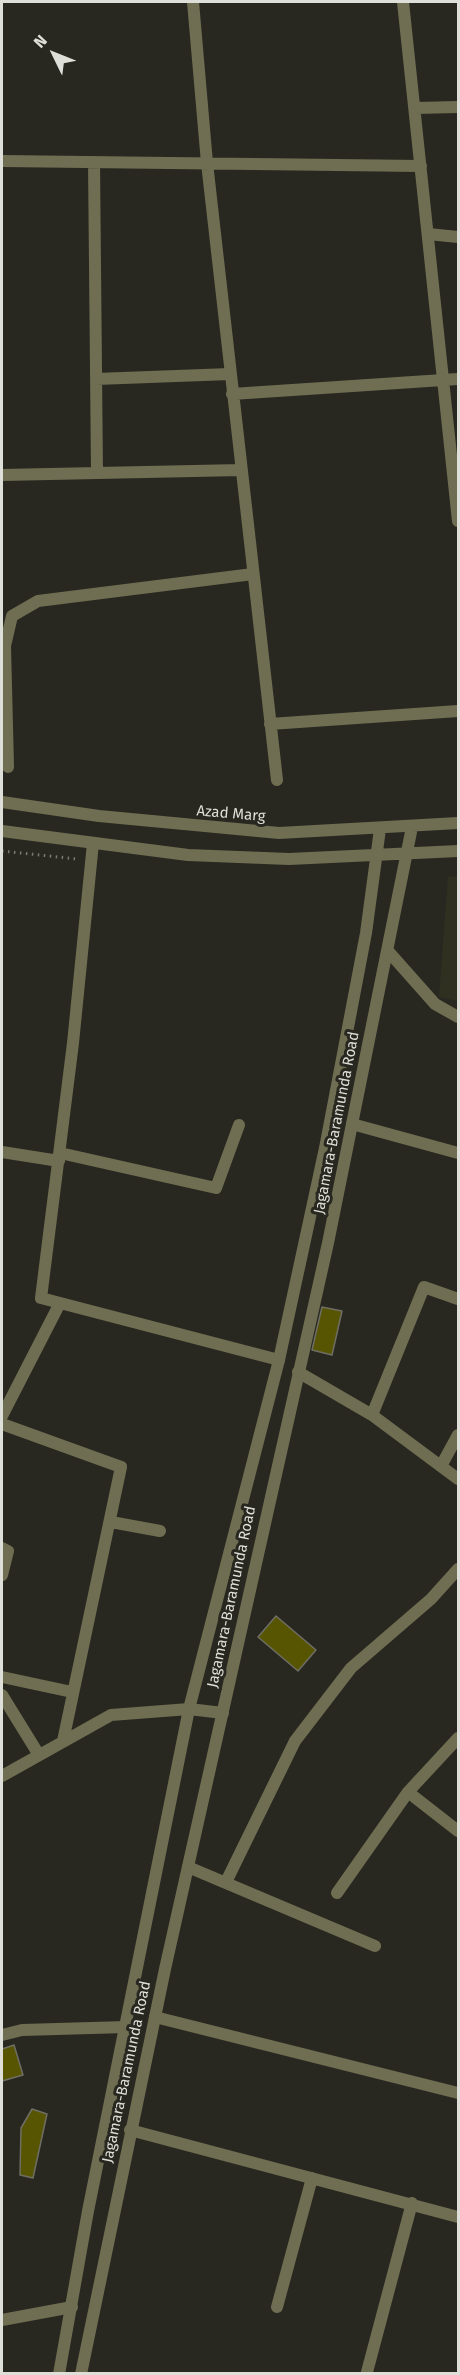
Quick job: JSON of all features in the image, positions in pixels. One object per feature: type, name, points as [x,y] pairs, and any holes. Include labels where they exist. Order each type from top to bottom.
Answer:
[{"type":"street","points":[[193,2],[207,163],[277,780]]},
{"type":"street","points":[[403,2],[459,521]]},
{"type":"street","points":[[415,108],[459,107]]},
{"type":"street","points":[[2,161],[421,166]]},
{"type":"street","points":[[94,162],[97,473]]},
{"type":"street","points":[[428,234],[459,237]]},
{"type":"street","points":[[96,379],[230,374]]},
{"type":"street","points":[[232,394],[459,379]]},
{"type":"street","points":[[2,475],[241,470]]},
{"type":"street","points":[[8,767],[5,646],[12,616],[38,601],[253,574]]},
{"type":"street","points":[[270,724],[459,711]]},
{"type":"street","name":"Azad Marg","points":[[2,802],[228,830],[279,833],[459,824]]},
{"type":"street","name":"Jagamara-Baramunda Road","points":[[81,2373],[154,2017],[352,1124],[412,827]]},
{"type":"street","name":"Jagamara-Baramunda Road","points":[[59,2373],[88,2211],[189,1709],[279,1360],[325,1148],[366,933],[380,829]]},
{"type":"street","points":[[2,831],[188,855],[289,859],[459,851]]},
{"type":"street","points":[[93,843],[59,1157],[41,1298],[279,1360]]},
{"type":"street","points":[[388,951],[435,1004],[459,1017]]},
{"type":"street","points":[[352,1124],[459,1153]]},
{"type":"street","points":[[2,1152],[59,1157],[216,1188],[239,1125]]},
{"type":"street","points":[[372,1415],[424,1287],[459,1299]]},
{"type":"street","points":[[2,1416],[60,1303]]},
{"type":"street","points":[[298,1372],[372,1415],[459,1479]]},
{"type":"street","points":[[2,1424],[121,1467],[63,1741]]},
{"type":"street","points":[[441,1466],[459,1435]]},
{"type":"street","points":[[111,1522],[160,1531]]},
{"type":"street","points":[[2,1548],[8,1551],[2,1575]]},
{"type":"street","points":[[226,1882],[295,1741],[351,1668],[430,1599],[459,1569]]},
{"type":"street","points":[[2,1677],[72,1692]]},
{"type":"street","points":[[2,1695],[39,1755]]},
{"type":"street","points":[[2,1776],[111,1715],[189,1709],[223,1713]]},
{"type":"street","points":[[337,1893],[408,1792],[459,1738]]},
{"type":"street","points":[[408,1792],[459,1831]]},
{"type":"street","points":[[188,1867],[375,1946]]},
{"type":"street","points":[[154,2017],[459,2093]]},
{"type":"street","points":[[2,2035],[22,2030],[126,2027]]},
{"type":"street","points":[[130,2130],[459,2217]]},
{"type":"street","points":[[277,2307],[312,2178]]},
{"type":"street","points":[[367,2372],[412,2204]]},
{"type":"street","points":[[2,2320],[72,2307]]},
{"type":"path","points":[[2,851],[92,860]]},
{"type":"shaded area","points":[[458,876],[458,1001],[439,997],[448,877]]},
{"type":"building","points":[[322,1307],[342,1311],[332,1355],[312,1350]]},
{"type":"building","points":[[276,1616],[316,1650],[298,1671],[258,1637]]},
{"type":"building","points":[[14,2045],[23,2075],[2,2081],[2,2049]]},
{"type":"building","points":[[32,2109],[47,2114],[33,2178],[20,2175],[21,2128]]}]
